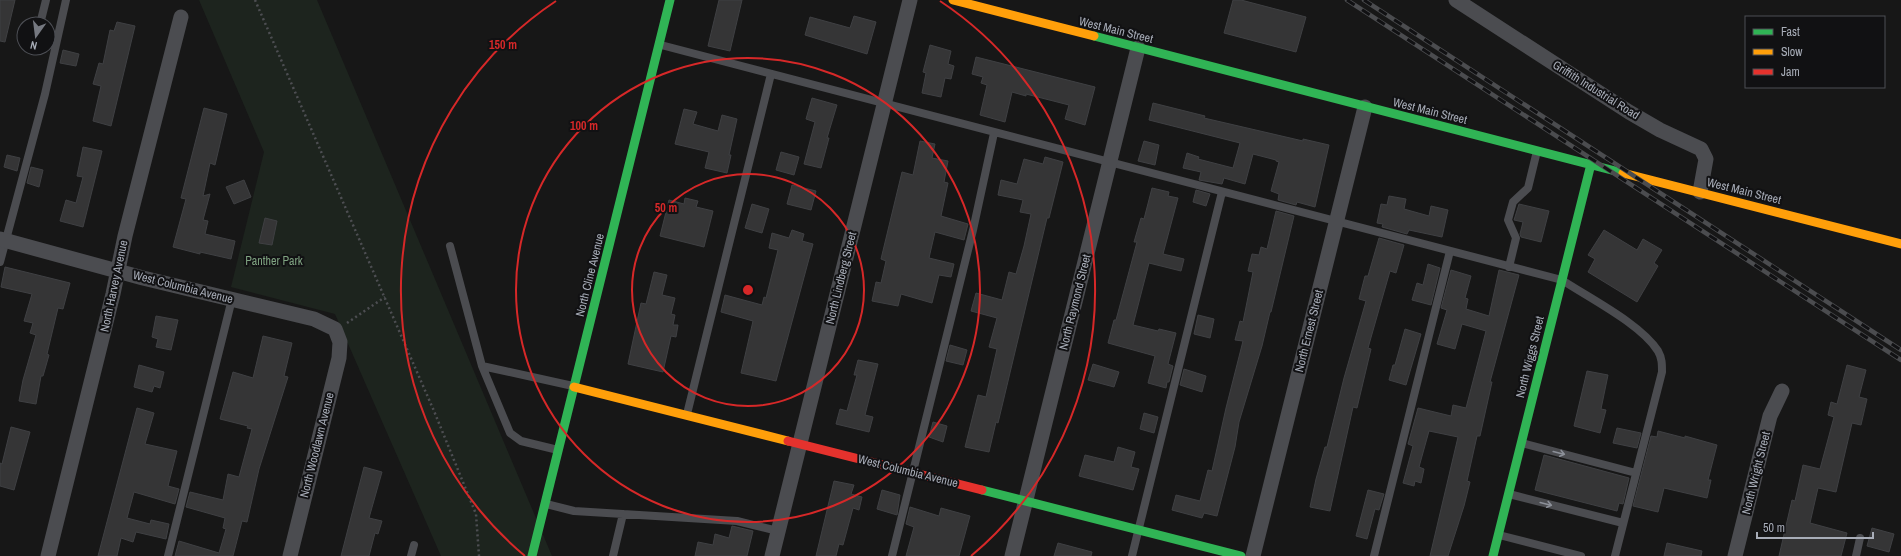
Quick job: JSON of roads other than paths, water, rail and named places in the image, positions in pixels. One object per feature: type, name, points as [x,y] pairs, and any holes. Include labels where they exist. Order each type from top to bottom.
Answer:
[{"type":"street","name":"North Cline Avenue","points":[[532,556],[670,0]]},
{"type":"street","name":"North Lindberg Street","points":[[772,556],[910,0]]},
{"type":"street","name":"West Main Street","points":[[954,0],[1901,244]]},
{"type":"street","name":"Griffith Industrial Road","points":[[1456,0],[1628,112],[1660,130],[1701,149],[1706,160],[1700,192]]},
{"type":"street","name":"North Harvey Avenue","points":[[48,556],[125,236],[181,17]]},
{"type":"street","name":"North Raymond Street","points":[[1012,556],[1138,48]]},
{"type":"street","name":"North Ernest Street","points":[[1253,556],[1365,107]]},
{"type":"street","name":"North Wiggs Street","points":[[1493,556],[1591,164]]},
{"type":"street","name":"West Columbia Avenue","points":[[3,240],[314,319],[329,325],[337,333]]},
{"type":"street","name":"North Woodlawn Avenue","points":[[290,556],[339,358],[340,342],[337,333]]},
{"type":"street","name":"West Columbia Avenue","points":[[574,386],[1241,556]]},
{"type":"street","name":"North Wright Street","points":[[1735,556],[1770,416],[1782,391]]},
{"type":"lane","points":[[42,16],[46,0]]},
{"type":"lane","points":[[0,262],[3,240],[45,94],[66,0]]},
{"type":"lane","points":[[659,45],[1562,280],[1633,326],[1653,345],[1661,358],[1662,372],[1615,556]]},
{"type":"lane","points":[[687,415],[771,74]]},
{"type":"lane","points":[[892,556],[973,230],[994,133]]},
{"type":"lane","points":[[1509,267],[1516,238],[1508,220],[1513,202],[1528,188],[1537,150]]},
{"type":"lane","points":[[1132,556],[1222,192]]},
{"type":"lane","points":[[450,246],[482,366],[510,433],[521,441],[558,450]]},
{"type":"lane","points":[[1374,556],[1450,251]]},
{"type":"lane","points":[[168,556],[232,299]]},
{"type":"lane","points":[[482,366],[574,386]]},
{"type":"lane","points":[[1521,443],[1636,473]]},
{"type":"lane","points":[[1508,494],[1623,523]]},
{"type":"lane","points":[[545,504],[574,511],[737,521],[778,531]]},
{"type":"lane","points":[[613,556],[623,514]]},
{"type":"lane","points":[[1498,535],[1581,556]]},
{"type":"lane","points":[[1856,556],[1860,538]]},
{"type":"lane","points":[[411,556],[414,545]]},
{"type":"railway","points":[[1347,0],[1901,360]]},
{"type":"railway","points":[[1364,0],[1901,350]]},
{"type":"park label","name":"Panther Park","points":[[274,261]]}]
